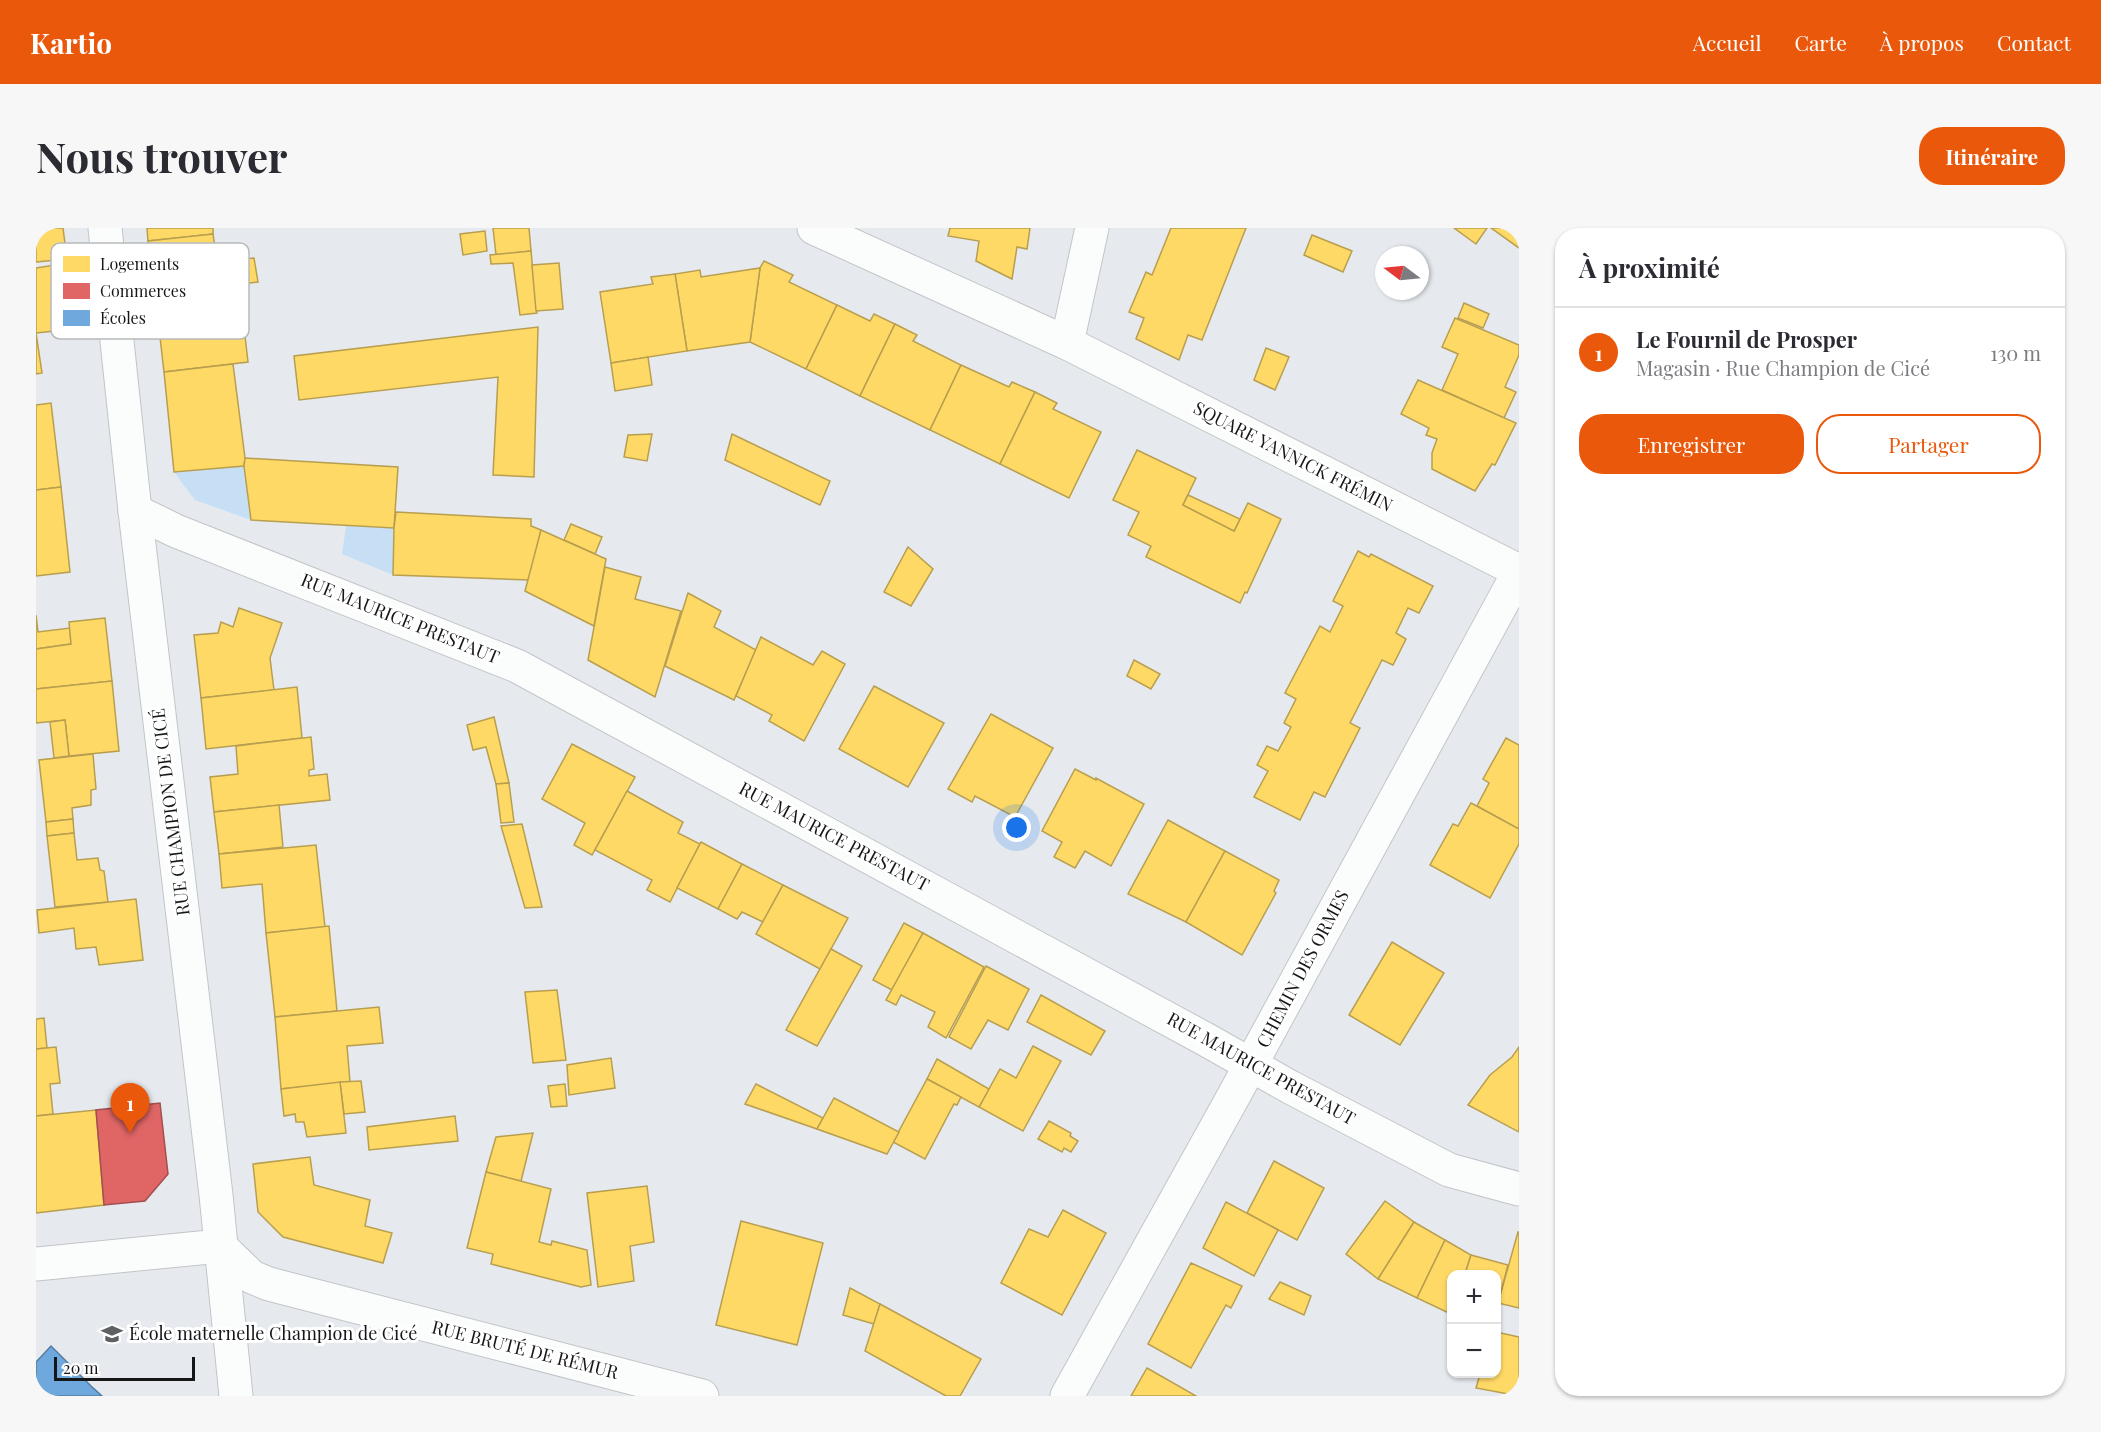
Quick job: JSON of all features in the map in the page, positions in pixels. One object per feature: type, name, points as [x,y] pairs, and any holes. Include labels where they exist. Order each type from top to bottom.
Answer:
[{"type":"street","name":"RUE CHAMPION DE CICÉ","points":[[105,228],[107,243]]},
{"type":"street","name":"SQUARE YANNICK FRÉMIN","points":[[814,228],[1067,343],[1519,572]]},
{"type":"street","points":[[1067,343],[1092,228]]},
{"type":"street","name":"RUE CHAMPION DE CICÉ","points":[[117,339],[213,1172],[236,1396]]},
{"type":"street","name":"RUE MAURICE PRESTAUT","points":[[135,511],[176,531],[517,666],[1290,1087],[1449,1170],[1519,1189]]},
{"type":"street","name":"CHEMIN DES ORMES","points":[[1067,1396],[1519,572]]},
{"type":"street","points":[[36,1264],[220,1246]]},
{"type":"street","name":"RUE BRUTÉ DE RÉMUR","points":[[220,1246],[252,1277],[269,1284],[702,1396]]},
{"type":"shaded area","points":[[244,466],[251,520],[195,500],[174,472]]},
{"type":"shaded area","points":[[346,526],[394,528],[393,575],[342,554]]},
{"type":"building: Logements","points":[[36,228],[63,228],[65,243],[51,243],[51,261],[36,262]]},
{"type":"building: Logements","points":[[147,228],[213,228],[213,234],[148,241]]},
{"type":"building: Logements","points":[[493,228],[529,228],[531,251],[496,255]]},
{"type":"building: Logements","points":[[950,228],[1030,228],[1027,249],[1017,247],[1012,279],[976,261],[979,241],[948,236]]},
{"type":"building: Logements","points":[[1171,228],[1246,228],[1202,340],[1188,335],[1179,360],[1136,339],[1144,318],[1129,312],[1146,272],[1152,275]]},
{"type":"building: Logements","points":[[1454,228],[1487,228],[1476,244]]},
{"type":"building: Logements","points":[[1491,228],[1519,228],[1519,248]]},
{"type":"building: Logements","points":[[485,231],[487,251],[463,255],[460,234]]},
{"type":"building: Logements","points":[[213,234],[214,243],[148,243],[148,241]]},
{"type":"building: Logements","points":[[1312,235],[1352,251],[1343,272],[1304,255]]},
{"type":"building: Logements","points":[[531,251],[537,313],[520,315],[513,263],[491,264],[490,255]]},
{"type":"building: Logements","points":[[249,258],[254,258],[258,282],[249,283]]},
{"type":"building: Logements","points":[[764,261],[793,275],[789,282],[837,305],[806,369],[750,342],[760,268]]},
{"type":"building: Logements","points":[[559,263],[563,309],[536,311],[532,265]]},
{"type":"building: Logements","points":[[51,266],[51,331],[36,333],[36,268]]},
{"type":"building: Logements","points":[[760,268],[750,342],[687,351],[675,274],[700,270],[701,277]]},
{"type":"building: Logements","points":[[675,274],[687,351],[611,363],[600,292],[653,284],[651,277]]},
{"type":"building: Logements","points":[[1464,303],[1489,314],[1483,328],[1458,318]]},
{"type":"building: Logements","points":[[837,305],[870,321],[874,314],[895,324],[860,396],[806,369]]},
{"type":"building: Logements","points":[[1455,318],[1519,345],[1519,355],[1505,387],[1516,392],[1504,418],[1442,390],[1458,354],[1442,347]]},
{"type":"building: Logements","points":[[895,324],[917,335],[913,341],[961,365],[930,430],[860,396]]},
{"type":"building: Logements","points":[[538,327],[534,477],[493,475],[498,377],[299,400],[294,356]]},
{"type":"building: Logements","points":[[36,333],[42,373],[36,374]]},
{"type":"building: Logements","points":[[160,339],[245,339],[248,362],[164,372]]},
{"type":"building: Logements","points":[[1266,348],[1289,357],[1275,390],[1254,380]]},
{"type":"building: Logements","points":[[648,357],[652,385],[615,391],[611,363]]},
{"type":"building: Logements","points":[[233,364],[245,458],[244,466],[174,472],[164,372]]},
{"type":"building: Logements","points":[[961,365],[1009,387],[1012,382],[1035,392],[1000,464],[930,430]]},
{"type":"building: Logements","points":[[1418,380],[1516,423],[1495,465],[1492,464],[1475,491],[1432,469],[1432,453],[1437,439],[1426,435],[1429,428],[1401,414]]},
{"type":"building: Logements","points":[[1035,392],[1057,403],[1053,409],[1101,432],[1069,498],[1000,464]]},
{"type":"building: Logements","points":[[51,403],[61,487],[36,490],[36,405]]},
{"type":"building: Logements","points":[[652,434],[647,461],[624,457],[628,435]]},
{"type":"building: Logements","points":[[732,434],[830,481],[820,505],[725,460]]},
{"type":"building: Logements","points":[[1137,450],[1196,478],[1183,505],[1234,531],[1248,503],[1281,519],[1247,593],[1245,592],[1240,603],[1146,557],[1151,546],[1128,535],[1139,512],[1113,500]]},
{"type":"building: Logements","points":[[245,458],[398,467],[394,528],[251,520]]},
{"type":"building: Logements","points":[[61,487],[70,572],[36,576],[36,490]]},
{"type":"building: Logements","points":[[1188,495],[1240,519],[1234,531],[1183,505]]},
{"type":"building: Logements","points":[[396,512],[531,519],[531,526],[541,530],[529,580],[393,575]]},
{"type":"building: Logements","points":[[571,524],[602,537],[595,554],[564,540]]},
{"type":"building: Logements","points":[[541,530],[606,559],[594,626],[525,591]]},
{"type":"building: Logements","points":[[908,547],[933,569],[911,606],[884,592]]},
{"type":"building: Logements","points":[[1358,551],[1369,557],[1371,554],[1433,586],[1419,613],[1408,608],[1396,633],[1406,639],[1393,665],[1382,660],[1350,723],[1360,728],[1325,797],[1314,792],[1300,820],[1254,797],[1268,771],[1257,765],[1267,746],[1278,751],[1291,727],[1284,723],[1296,699],[1285,693],[1320,626],[1330,632],[1343,606],[1333,601]]},
{"type":"building: Logements","points":[[605,567],[641,577],[635,599],[681,611],[655,697],[588,660]]},
{"type":"building: Logements","points":[[688,593],[721,611],[714,627],[756,650],[734,700],[665,666]]},
{"type":"building: Logements","points":[[239,608],[282,623],[270,658],[274,690],[201,698],[194,635],[218,633],[221,622],[233,627]]},
{"type":"building: Logements","points":[[36,615],[38,632],[70,628],[71,644],[36,649]]},
{"type":"building: Logements","points":[[105,618],[112,681],[36,689],[36,649],[71,644],[69,622]]},
{"type":"building: Logements","points":[[761,637],[813,665],[822,651],[845,664],[804,741],[769,721],[772,715],[736,696]]},
{"type":"building: Logements","points":[[1134,660],[1160,674],[1151,689],[1127,676]]},
{"type":"building: Logements","points":[[112,681],[119,751],[69,756],[65,720],[36,723],[36,689]]},
{"type":"building: Logements","points":[[874,686],[944,723],[908,787],[839,749]]},
{"type":"building: Logements","points":[[297,687],[302,738],[206,749],[201,698]]},
{"type":"building: Logements","points":[[991,714],[1053,748],[1015,817],[975,796],[972,802],[948,789]]},
{"type":"building: Logements","points":[[494,717],[509,783],[496,784],[486,747],[473,750],[467,725]]},
{"type":"building: Logements","points":[[65,720],[69,756],[54,758],[50,722]]},
{"type":"building: Logements","points":[[311,737],[314,769],[309,770],[309,776],[327,774],[330,800],[214,812],[210,777],[238,774],[236,746]]},
{"type":"building: Logements","points":[[1506,738],[1519,745],[1519,829],[1477,806],[1489,783],[1483,779]]},
{"type":"building: Logements","points":[[572,744],[635,777],[592,855],[574,845],[585,823],[542,799]]},
{"type":"building: Logements","points":[[93,754],[96,789],[91,790],[91,805],[72,808],[73,819],[46,822],[39,760]]},
{"type":"building: Logements","points":[[1075,769],[1144,804],[1111,866],[1085,851],[1075,868],[1054,857],[1062,842],[1042,831]]},
{"type":"building: Logements","points":[[509,783],[514,822],[501,823],[496,784]]},
{"type":"building: Logements","points":[[627,791],[683,822],[678,833],[700,844],[670,902],[647,890],[652,880],[595,850]]},
{"type":"building: Logements","points":[[1471,803],[1519,829],[1519,844],[1490,898],[1430,865],[1453,824],[1458,826]]},
{"type":"building: Logements","points":[[279,805],[283,847],[219,854],[214,812]]},
{"type":"building: Logements","points":[[73,819],[74,833],[47,836],[46,822]]},
{"type":"building: Logements","points":[[1168,820],[1225,851],[1186,922],[1128,894]]},
{"type":"building: Logements","points":[[522,824],[542,907],[525,908],[501,826]]},
{"type":"building: Logements","points":[[74,833],[77,860],[98,858],[100,870],[104,871],[108,902],[55,907],[47,836]]},
{"type":"building: Logements","points":[[701,842],[742,864],[718,909],[677,888]]},
{"type":"building: Logements","points":[[316,845],[325,927],[266,933],[262,884],[222,888],[219,854]]},
{"type":"building: Logements","points":[[1225,851],[1279,880],[1274,891],[1276,893],[1242,955],[1186,922]]},
{"type":"building: Logements","points":[[742,864],[783,885],[763,922],[742,912],[737,919],[718,909]]},
{"type":"building: Logements","points":[[783,885],[848,918],[820,969],[756,934]]},
{"type":"building: Logements","points":[[136,899],[143,960],[99,965],[96,947],[76,949],[74,928],[39,933],[37,910]]},
{"type":"building: Logements","points":[[904,923],[923,933],[892,990],[873,980]]},
{"type":"building: Logements","points":[[329,926],[337,1011],[275,1017],[266,933]]},
{"type":"building: Logements","points":[[923,933],[984,967],[946,1038],[928,1027],[935,1012],[901,995],[896,1005],[886,1000]]},
{"type":"building: Logements","points":[[1392,942],[1444,973],[1400,1045],[1349,1015]]},
{"type":"building: Logements","points":[[831,949],[862,966],[817,1046],[786,1030]]},
{"type":"building: Logements","points":[[986,966],[1029,989],[1008,1030],[988,1020],[971,1049],[949,1037]]},
{"type":"building: Logements","points":[[557,990],[566,1060],[533,1063],[525,992]]},
{"type":"building: Logements","points":[[1041,995],[1105,1031],[1091,1055],[1027,1022]]},
{"type":"building: Logements","points":[[379,1007],[383,1043],[347,1046],[350,1082],[281,1089],[275,1017]]},
{"type":"building: Logements","points":[[44,1018],[47,1048],[36,1049],[36,1019]]},
{"type":"building: Logements","points":[[1033,1046],[1061,1061],[1023,1131],[979,1107],[1000,1069],[1016,1078]]},
{"type":"building: Logements","points":[[56,1047],[60,1083],[50,1084],[53,1114],[36,1116],[36,1049]]},
{"type":"building: Logements","points":[[1519,1047],[1519,1132],[1468,1105],[1490,1075],[1512,1057]]},
{"type":"building: Logements","points":[[611,1058],[615,1088],[569,1095],[567,1065]]},
{"type":"building: Logements","points":[[937,1059],[989,1089],[979,1107],[927,1079]]},
{"type":"building: Logements","points":[[927,1079],[961,1097],[957,1105],[954,1104],[925,1159],[893,1142]]},
{"type":"building: Logements","points":[[361,1081],[365,1112],[344,1114],[340,1082]]},
{"type":"building: Logements","points":[[340,1082],[346,1133],[307,1137],[304,1122],[296,1122],[295,1114],[284,1116],[281,1089]]},
{"type":"building: Logements","points":[[565,1084],[567,1106],[551,1107],[548,1086]]},
{"type":"building: Logements","points":[[756,1084],[823,1118],[817,1129],[745,1104]]},
{"type":"building: Logements","points":[[834,1098],[899,1132],[887,1154],[817,1129]]},
{"type":"building: Logements","points":[[96,1110],[104,1205],[36,1213],[36,1116]]},
{"type":"building: Logements","points":[[455,1116],[458,1141],[369,1150],[367,1127]]},
{"type":"building: Logements","points":[[1049,1121],[1071,1133],[1070,1136],[1078,1141],[1071,1152],[1064,1148],[1062,1152],[1038,1139]]},
{"type":"building: Logements","points":[[533,1133],[521,1181],[486,1172],[496,1137]]},
{"type":"building: Logements","points":[[310,1157],[314,1185],[370,1200],[365,1226],[392,1233],[383,1263],[283,1237],[258,1212],[253,1164]]},
{"type":"building: Logements","points":[[1274,1161],[1324,1188],[1297,1240],[1247,1213]]},
{"type":"building: Logements","points":[[486,1172],[551,1189],[539,1242],[551,1245],[552,1241],[587,1250],[591,1285],[581,1287],[491,1264],[493,1254],[467,1248]]},
{"type":"building: Logements","points":[[647,1186],[654,1242],[630,1246],[634,1281],[598,1287],[587,1193]]},
{"type":"building: Logements","points":[[1385,1201],[1414,1222],[1378,1279],[1346,1254]]},
{"type":"building: Logements","points":[[1226,1202],[1278,1230],[1254,1276],[1203,1248]]},
{"type":"building: Logements","points":[[1063,1210],[1106,1233],[1062,1315],[1001,1283],[1029,1229],[1048,1237]]},
{"type":"building: Logements","points":[[741,1221],[823,1243],[797,1345],[716,1325]]},
{"type":"building: Logements","points":[[1414,1222],[1445,1240],[1417,1298],[1378,1279]]},
{"type":"building: Logements","points":[[1519,1232],[1519,1308],[1501,1304],[1501,1292]]},
{"type":"building: Logements","points":[[1445,1240],[1471,1255],[1466,1270],[1447,1270],[1447,1312],[1417,1298]]},
{"type":"building: Logements","points":[[1471,1255],[1508,1265],[1501,1291],[1501,1270],[1466,1270]]},
{"type":"building: Logements","points":[[1191,1263],[1242,1286],[1231,1308],[1226,1305],[1191,1368],[1148,1344]]},
{"type":"building: Logements","points":[[1280,1282],[1311,1296],[1304,1315],[1269,1299]]},
{"type":"building: Logements","points":[[850,1288],[880,1304],[874,1324],[843,1315]]},
{"type":"building: Logements","points":[[880,1304],[981,1359],[960,1396],[946,1396],[865,1351]]},
{"type":"building: Logements","points":[[1501,1333],[1519,1337],[1519,1396],[1476,1388],[1479,1378],[1501,1378]]},
{"type":"building: Logements","points":[[1147,1368],[1196,1396],[1131,1396]]},
{"type":"building: Commerces","points":[[160,1103],[168,1174],[145,1201],[104,1205],[96,1110]]},
{"type":"building: Écoles","points":[[51,1346],[102,1396],[36,1396],[36,1362]]},
{"type":"place","name":"Le Fournil de Prosper","points":[[130,1133]]},
{"type":"place","name":"École maternelle Champion de Cicé","points":[[112,1334]]}]
